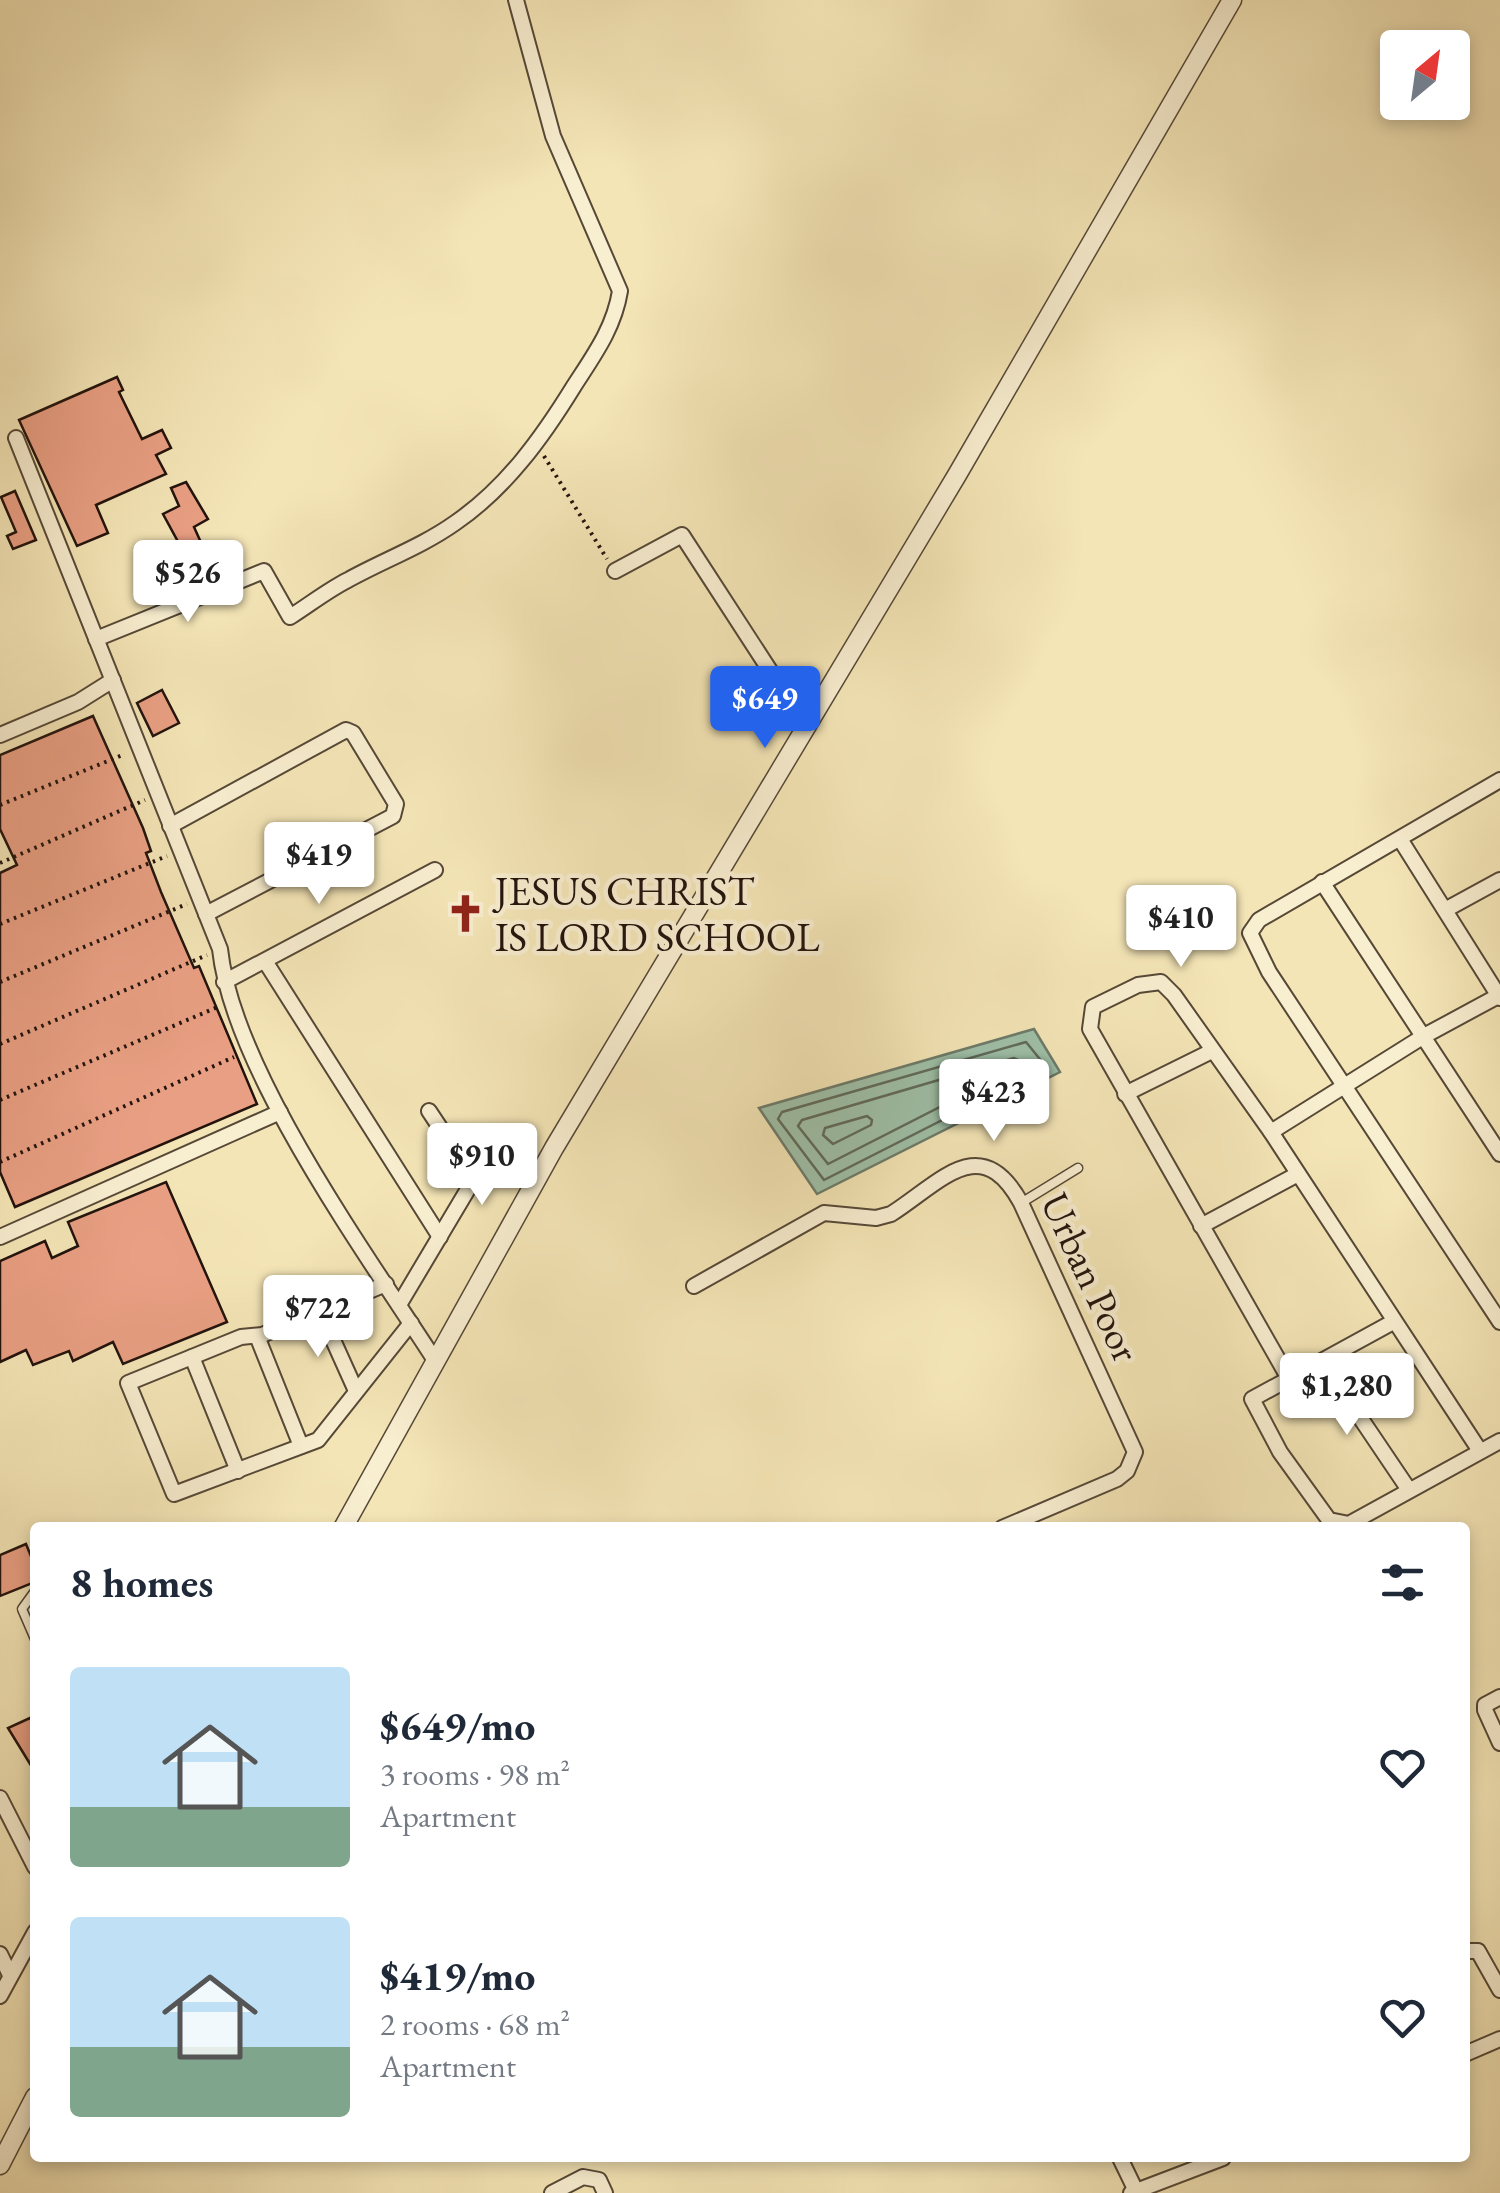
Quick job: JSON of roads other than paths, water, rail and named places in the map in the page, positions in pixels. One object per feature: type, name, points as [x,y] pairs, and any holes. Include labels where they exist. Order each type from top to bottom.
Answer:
[{"type":"street","points":[[96,638],[264,571],[290,617],[346,580],[416,548],[458,522],[502,484],[536,444],[604,339],[617,314],[620,291],[552,136],[516,0]]},
{"type":"street","points":[[346,1522],[554,1148],[811,722],[1232,0]]},
{"type":"street","points":[[16,438],[220,949],[224,982],[280,1112],[436,1362]]},
{"type":"street","points":[[615,572],[682,535],[778,683],[811,722]]},
{"type":"street","points":[[0,735],[78,702],[113,680]]},
{"type":"street","points":[[170,826],[346,730],[353,733],[396,804],[393,816],[203,906]]},
{"type":"street","points":[[1499,1320],[1269,972],[1250,933],[1255,922],[1500,780]]},
{"type":"street","points":[[1271,1132],[1424,1036],[1500,996],[1400,839]]},
{"type":"street","points":[[224,982],[435,870]]},
{"type":"street","points":[[1445,910],[1500,880]]},
{"type":"street","points":[[1322,882],[1500,1154]]},
{"type":"street","points":[[265,961],[440,1237]]},
{"type":"street","points":[[1288,1377],[1090,1029],[1090,1011],[1097,1004],[1138,984],[1161,982],[1212,1050],[1271,1132],[1480,1450]]},
{"type":"street","points":[[1126,1094],[1212,1050]]},
{"type":"street","points":[[400,1305],[474,1179],[430,1111]]},
{"type":"street","points":[[1,1234],[280,1112]]},
{"type":"street","name":"Urban Poor","points":[[694,1286],[824,1213],[876,1218],[890,1214],[973,1164],[990,1166],[1004,1175],[1135,1452],[1127,1471],[1116,1479],[1016,1522]]},
{"type":"street","points":[[1202,1226],[1298,1174]]},
{"type":"street","points":[[386,1284],[128,1382],[174,1494],[318,1440],[411,1323]]},
{"type":"street","points":[[320,1311],[356,1391]]},
{"type":"street","points":[[1338,1522],[1329,1520],[1310,1498],[1253,1406],[1258,1393],[1393,1322]]},
{"type":"street","points":[[257,1336],[301,1446]]},
{"type":"street","points":[[192,1357],[238,1471]]},
{"type":"street","points":[[1322,1361],[1409,1490]]},
{"type":"street","points":[[1352,1522],[1500,1441]]},
{"type":"street","points":[[1500,1696],[1485,1705],[1500,1742]]},
{"type":"street","points":[[0,1798],[30,1857]]},
{"type":"street","points":[[0,1996],[30,1941]]},
{"type":"street","points":[[1470,1950],[1478,1951],[1500,1990]]},
{"type":"street","points":[[0,1954],[10,1976]]},
{"type":"street","points":[[1470,2052],[1500,2038]]},
{"type":"street","points":[[0,2165],[30,2107]]},
{"type":"street","points":[[1122,2162],[1134,2192],[1212,2162]]},
{"type":"street","points":[[552,2193],[582,2177],[599,2180],[605,2193]]},
{"type":"lane","points":[[1020,1203],[1078,1168]]},
{"type":"lane","points":[[30,1598],[22,1608],[30,1628]]},
{"type":"water","points":[[1034,1029],[1060,1072],[817,1194],[759,1108]]},
{"type":"place","name":"JESUS CHRIST IS LORD SCHOOL","points":[[465,914]]}]
